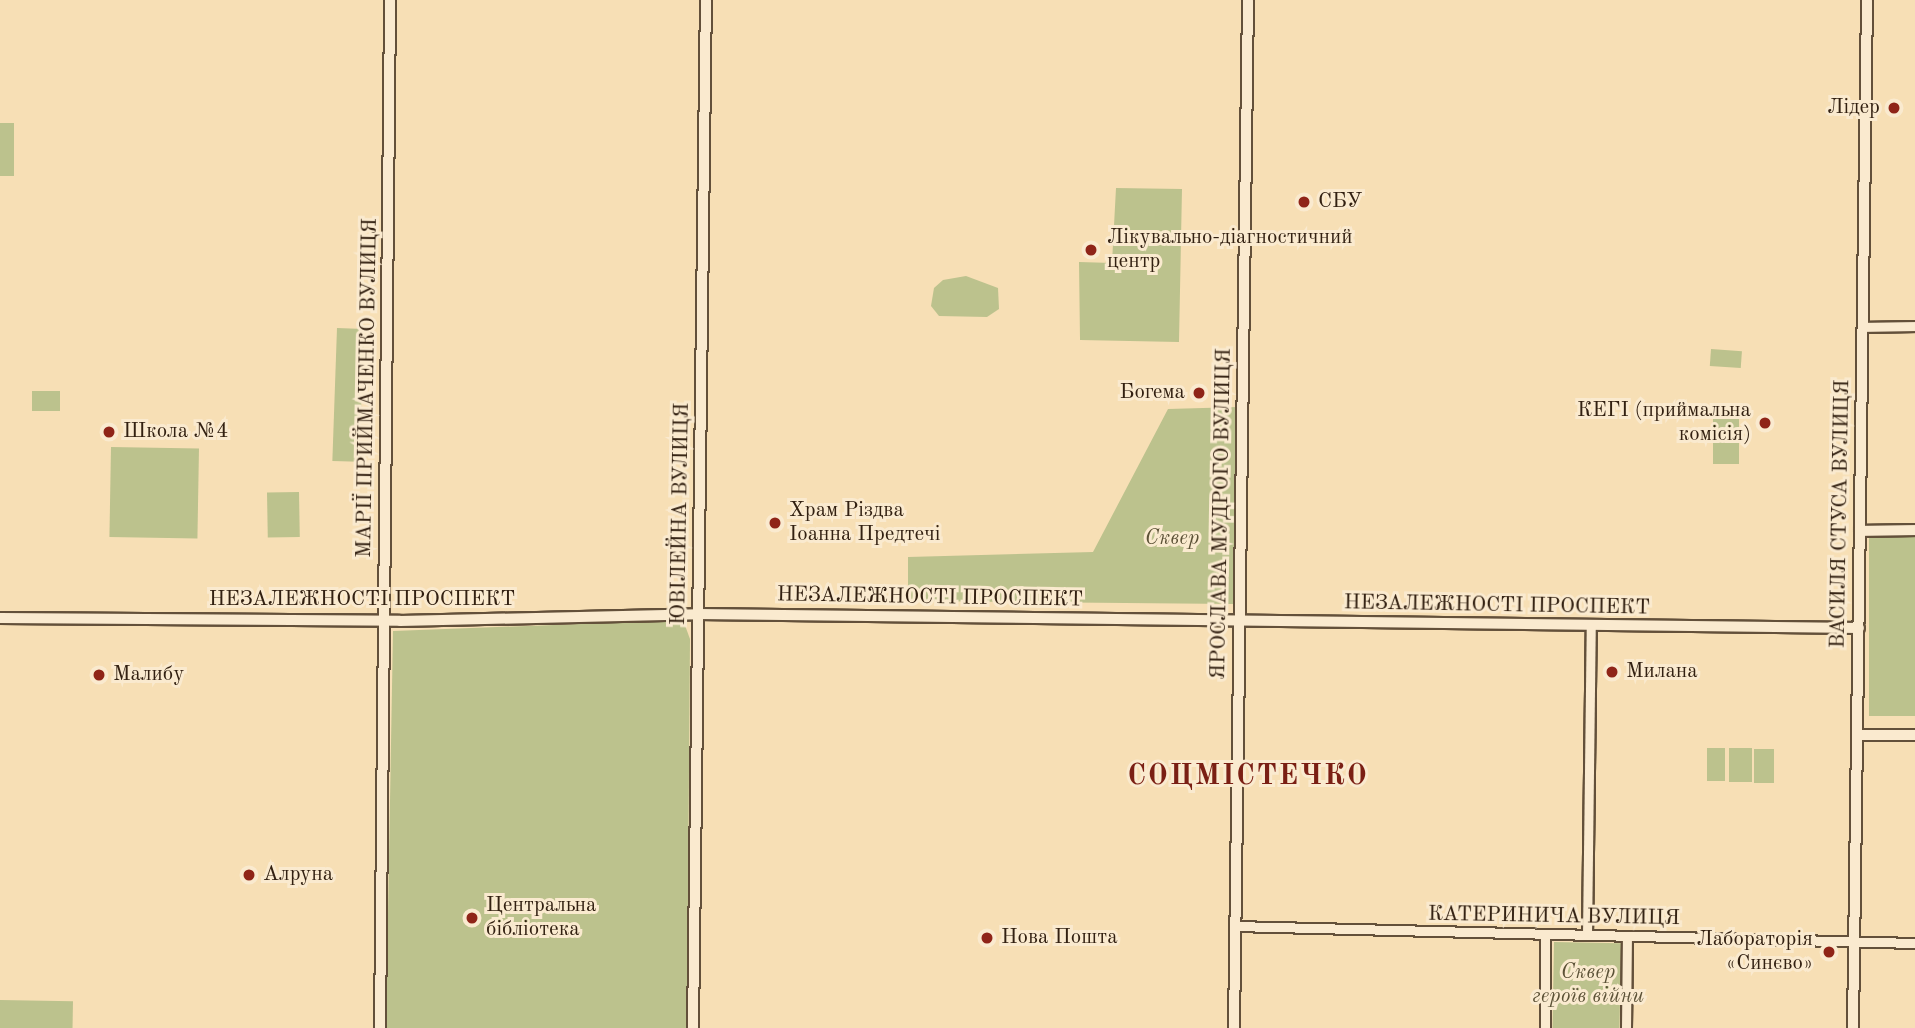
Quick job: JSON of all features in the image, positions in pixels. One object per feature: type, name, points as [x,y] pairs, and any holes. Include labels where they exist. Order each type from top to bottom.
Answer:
[{"type":"street","name":"МАРІЇ ПРИЙМАЧЕНКО ВУЛИЦЯ","points":[[380,1028],[390,0]]},
{"type":"street","name":"ЮВІЛЕЙНА ВУЛИЦЯ","points":[[693,1028],[706,0]]},
{"type":"street","name":"ЯРОСЛАВА МУДРОГО ВУЛИЦЯ","points":[[1234,1028],[1248,0]]},
{"type":"street","name":"ВАСИЛЯ СТУСА ВУЛИЦЯ","points":[[1853,1028],[1867,0]]},
{"type":"street","points":[[1863,327],[1915,326]]},
{"type":"street","points":[[1860,531],[1915,530]]},
{"type":"street","name":"НЕЗАЛЕЖНОСТІ ПРОСПЕКТ","points":[[0,618],[384,621],[698,614],[1591,627],[1859,628]]},
{"type":"street","points":[[1587,935],[1591,627]]},
{"type":"street","points":[[1857,735],[1915,735]]},
{"type":"street","name":"КАТЕРИНИЧА ВУЛИЦЯ","points":[[1234,926],[1915,943]]},
{"type":"street","points":[[1545,934],[1545,1028]]},
{"type":"street","points":[[1626,1028],[1627,936]]},
{"type":"green space","points":[[0,123],[14,123],[14,176],[0,176]]},
{"type":"green space","points":[[1116,188],[1182,189],[1179,342],[1080,340],[1079,262],[1112,263]]},
{"type":"green space","points":[[966,276],[998,288],[999,309],[987,317],[939,316],[931,306],[934,288],[943,280]]},
{"type":"green space","points":[[337,328],[364,329],[359,462],[332,461]]},
{"type":"green space","points":[[1711,349],[1742,351],[1741,368],[1710,366]]},
{"type":"green space","points":[[32,391],[60,391],[60,411],[32,411]]},
{"type":"green space","name":"Сквер","points":[[1238,407],[1234,604],[908,601],[908,557],[1093,552],[1168,409]]},
{"type":"green space","points":[[1713,411],[1739,411],[1739,464],[1713,464]]},
{"type":"green space","points":[[111,447],[199,449],[197,539],[109,537]]},
{"type":"green space","points":[[299,492],[300,537],[268,538],[267,493]]},
{"type":"green space","points":[[1869,537],[1915,537],[1915,716],[1869,716]]},
{"type":"green space","points":[[683,620],[690,639],[687,1028],[386,1028],[393,631]]},
{"type":"green space","points":[[1707,748],[1725,748],[1725,781],[1707,781]]},
{"type":"green space","points":[[1729,748],[1752,748],[1752,782],[1729,782]]},
{"type":"green space","points":[[1754,749],[1774,749],[1774,783],[1754,783]]},
{"type":"green space","name":"Сквер героїв війни","points":[[1554,942],[1621,943],[1620,1028],[1552,1028]]},
{"type":"green space","points":[[0,1000],[73,1001],[73,1028],[0,1028]]},
{"type":"place","name":"Лідер","points":[[1894,108]]},
{"type":"place","name":"СБУ","points":[[1304,202]]},
{"type":"place","name":"Лікувально-діагностичний центр","points":[[1091,250]]},
{"type":"place","name":"Богема","points":[[1199,393]]},
{"type":"place","name":"КЕГІ (приймальна комісія)","points":[[1765,423]]},
{"type":"place","name":"Школа №4","points":[[109,432]]},
{"type":"place","name":"Храм Різдва Іоанна Предтечі","points":[[775,523]]},
{"type":"place","name":"Милана","points":[[1612,672]]},
{"type":"place","name":"Малибу","points":[[99,675]]},
{"type":"place","name":"Алруна","points":[[249,875]]},
{"type":"place","name":"Центральна бібліотека","points":[[472,918]]},
{"type":"place","name":"Нова Пошта","points":[[987,938]]},
{"type":"place","name":"Лабораторія «Синєво»","points":[[1829,952]]},
{"type":"district","name":"СОЦМІСТЕЧКО","points":[[1248,777]]}]
